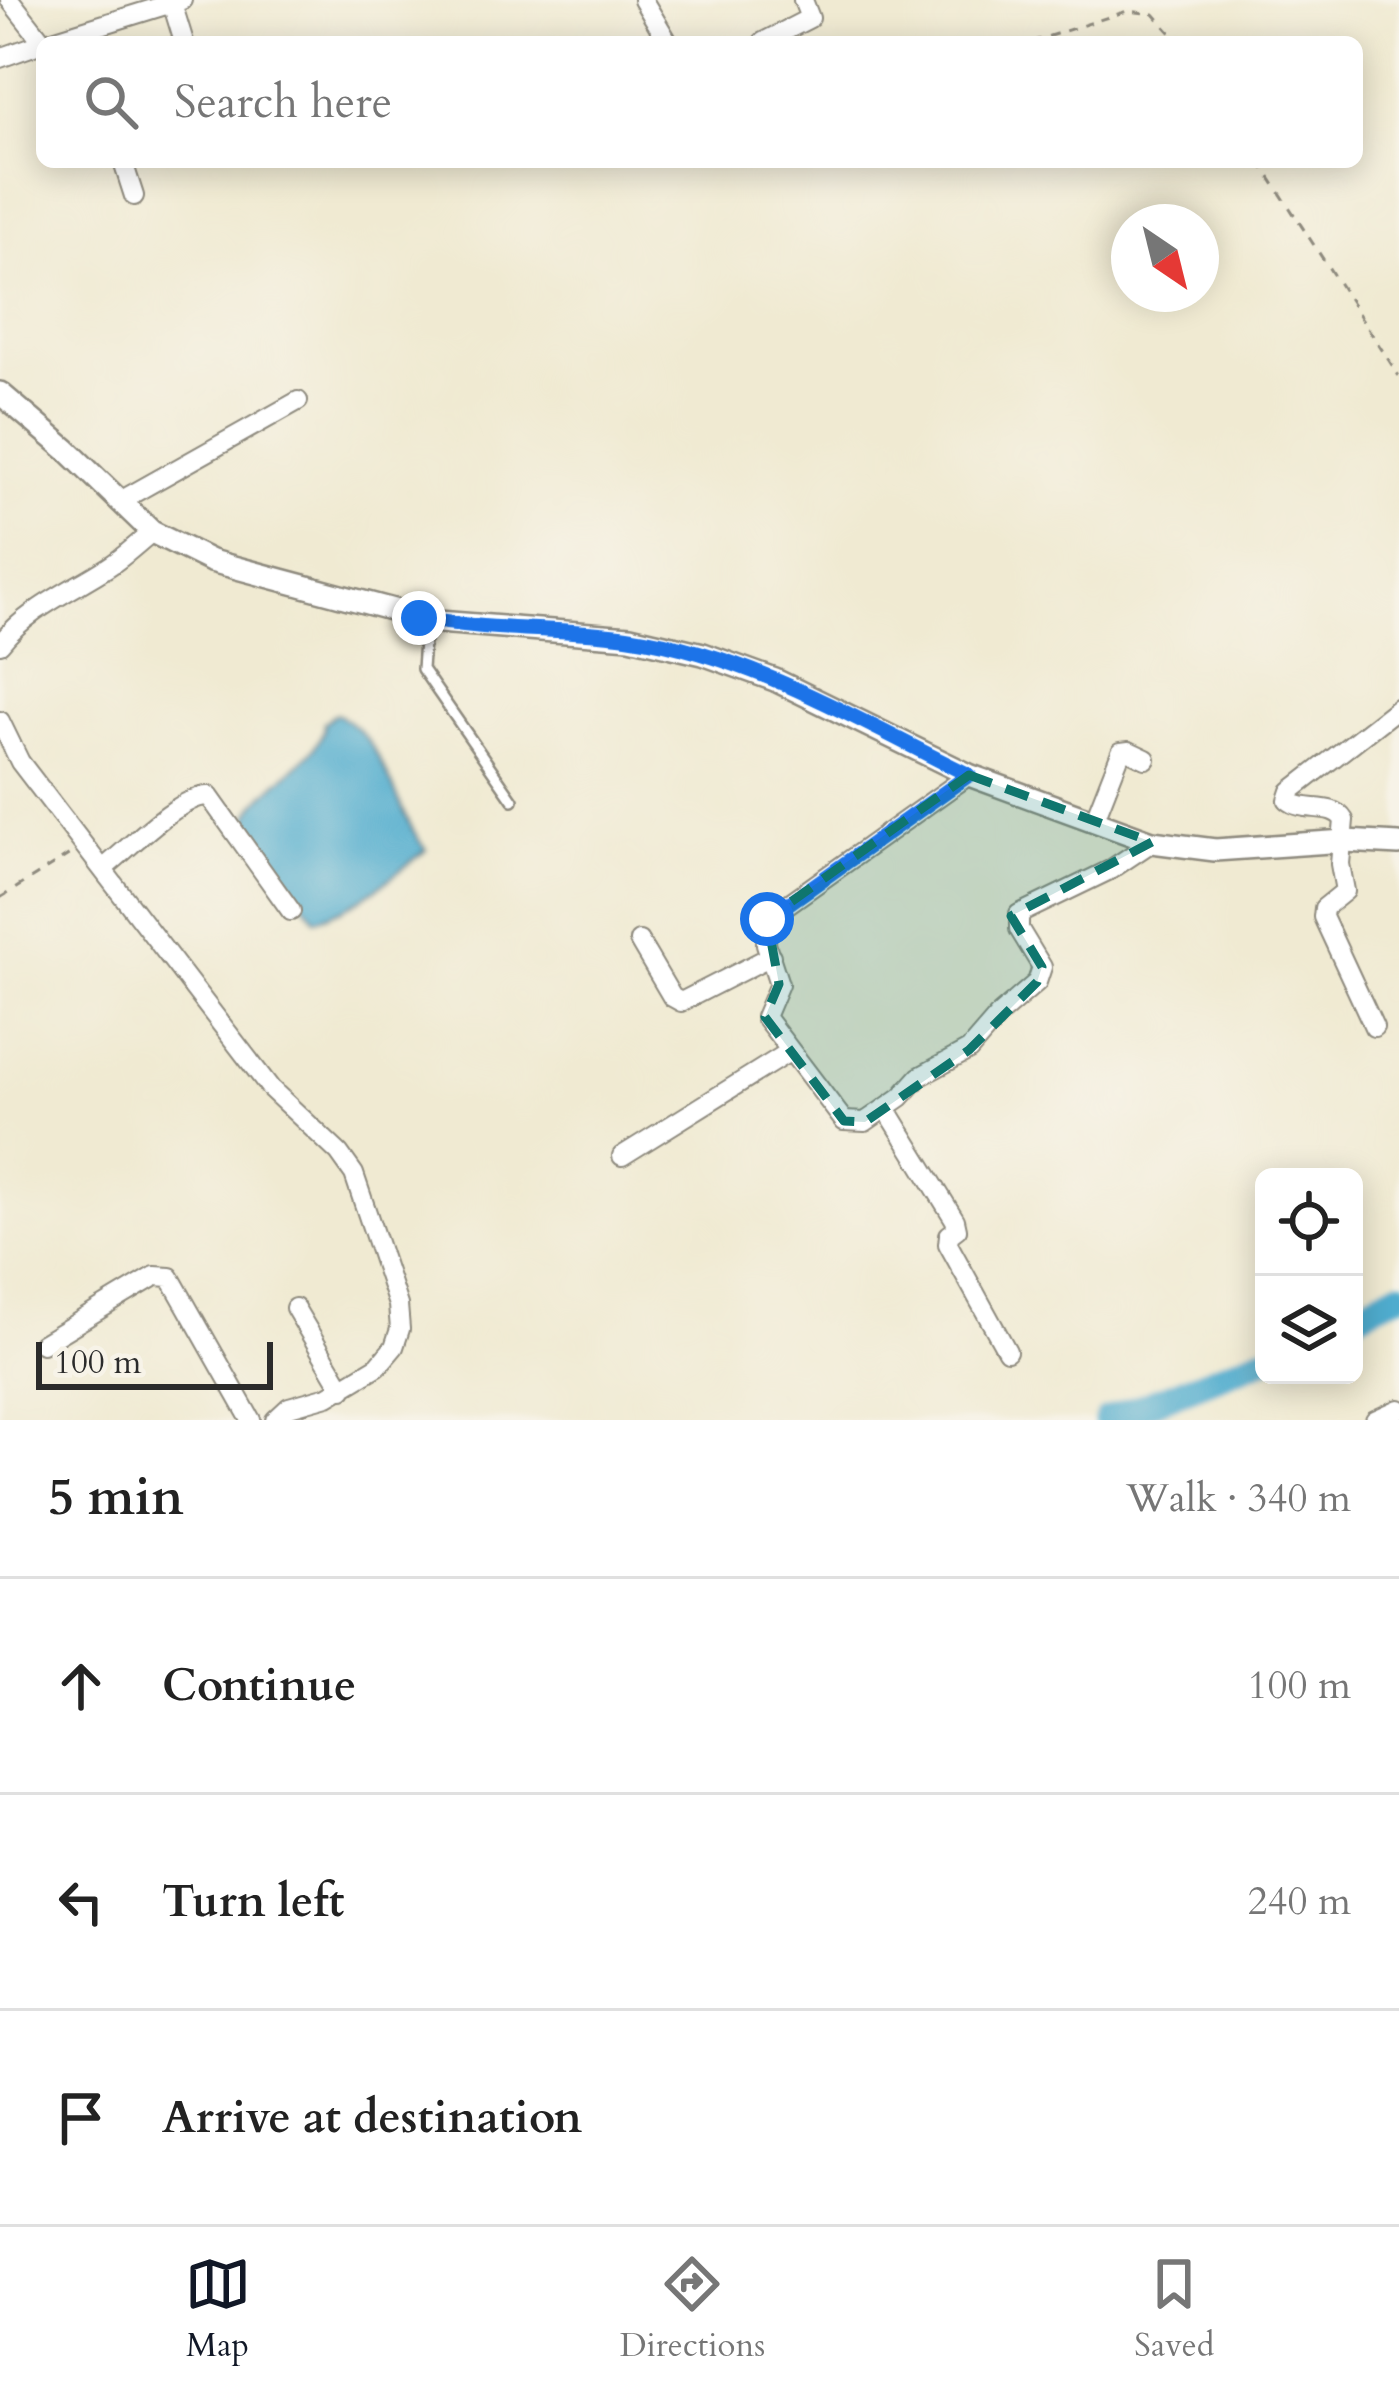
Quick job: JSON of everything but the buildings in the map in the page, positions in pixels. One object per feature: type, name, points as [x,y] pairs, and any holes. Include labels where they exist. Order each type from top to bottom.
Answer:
[{"type":"street","points":[[10,0],[39,36]]},
{"type":"street","points":[[644,0],[665,36]]},
{"type":"street","points":[[775,36],[810,18],[803,0]]},
{"type":"street","points":[[56,36],[112,9],[177,1],[183,36]]},
{"type":"street","points":[[0,58],[36,45]]},
{"type":"street","points":[[125,168],[134,196]]},
{"type":"street","points":[[0,393],[152,532],[211,561],[438,622],[630,637],[703,654],[775,680],[969,775],[1152,842],[1215,850],[1345,841],[1399,844]]},
{"type":"street","points":[[120,501],[298,401]]},
{"type":"street","points":[[0,644],[37,608],[103,570],[152,532]]},
{"type":"street","points":[[1374,1027],[1323,916],[1324,908],[1345,891],[1340,864],[1344,820],[1340,813],[1295,806],[1289,795],[1399,706]]},
{"type":"street","points":[[0,721],[20,762],[271,1089],[339,1153],[354,1174],[398,1306],[400,1329],[394,1347],[378,1366],[343,1389],[290,1408],[275,1420]]},
{"type":"street","points":[[1094,820],[1121,752],[1146,759]]},
{"type":"street","points":[[969,775],[777,909],[764,929],[779,985],[765,1017],[844,1120],[865,1123],[919,1077],[969,1050],[1037,982],[1042,967],[1019,929],[1019,914],[1110,870],[1152,842]]},
{"type":"street","points":[[104,868],[184,804],[209,796],[291,911]]},
{"type":"street","points":[[639,941],[672,998],[681,1002],[771,956]]},
{"type":"street","points":[[622,1156],[788,1052]]},
{"type":"street","points":[[886,1108],[958,1225],[948,1244],[1007,1352]]},
{"type":"street","points":[[43,1344],[155,1276],[170,1276],[251,1420]]},
{"type":"street","points":[[295,1307],[343,1389]]},
{"type":"street","points":[[1375,1420],[1399,1408]]},
{"type":"lane","points":[[438,622],[424,641],[422,669],[513,800]]},
{"type":"path","points":[[1050,36],[1127,11],[1154,14],[1174,36]]},
{"type":"path","points":[[1264,168],[1399,376]]},
{"type":"path","points":[[0,898],[84,845]]},
{"type":"highlighted area","points":[[969,775],[1152,842],[1011,916],[1042,967],[1037,982],[969,1050],[865,1122],[844,1121],[765,1017],[779,984],[767,919]]},
{"type":"water","points":[[336,714],[367,739],[426,850],[360,899],[316,919],[257,843],[248,818],[266,793],[315,747],[324,722]]},
{"type":"waterway","points":[[1363,1311],[1399,1293]]},
{"type":"waterway","points":[[1107,1420],[1255,1362]]},
{"type":"route","points":[[419,618],[630,637],[703,654],[775,680],[969,775],[767,919]]}]
